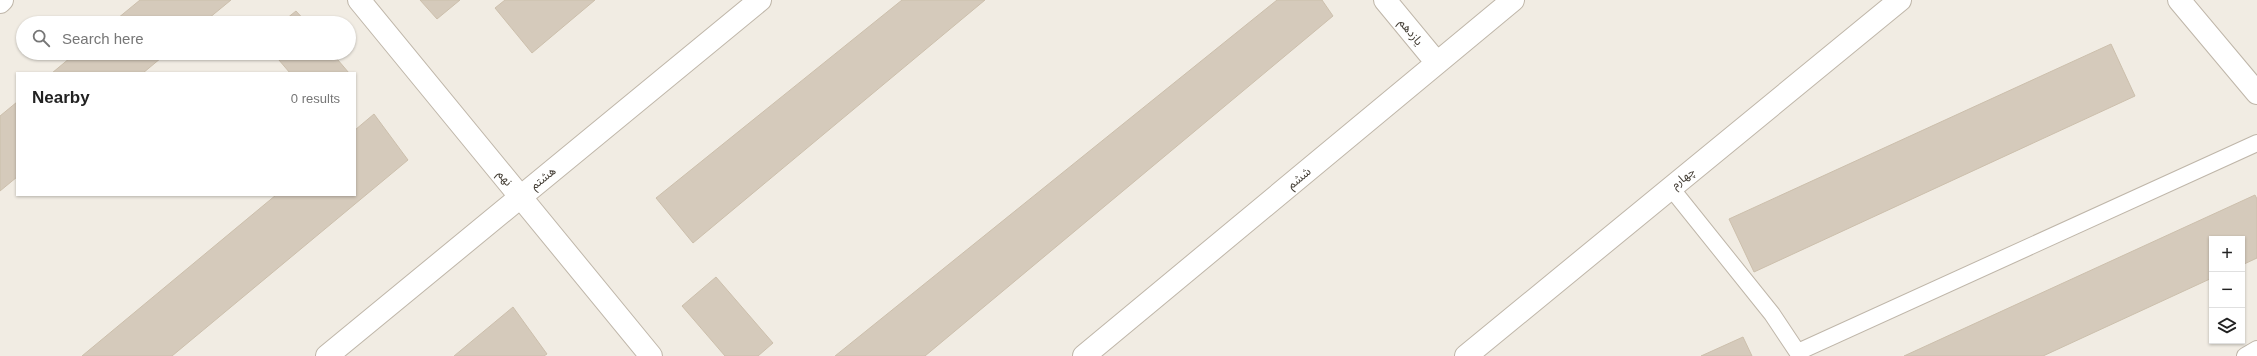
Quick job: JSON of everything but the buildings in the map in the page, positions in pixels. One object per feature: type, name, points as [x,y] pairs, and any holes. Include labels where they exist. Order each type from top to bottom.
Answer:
[{"type":"street","name":"نهم","points":[[359,0],[651,356]]},
{"type":"street","name":"هشتم","points":[[327,356],[760,0]]},
{"type":"street","name":"یازدهم","points":[[1385,0],[1437,63]]},
{"type":"street","name":"ششم","points":[[1084,356],[1513,0]]},
{"type":"street","name":"چهارم","points":[[1466,356],[1900,0]]},
{"type":"street","points":[[2179,0],[2257,93]]},
{"type":"lane","points":[[1671,188],[1772,314],[1799,354],[2257,143]]},
{"type":"lane","points":[[2245,356],[2257,349]]}]
